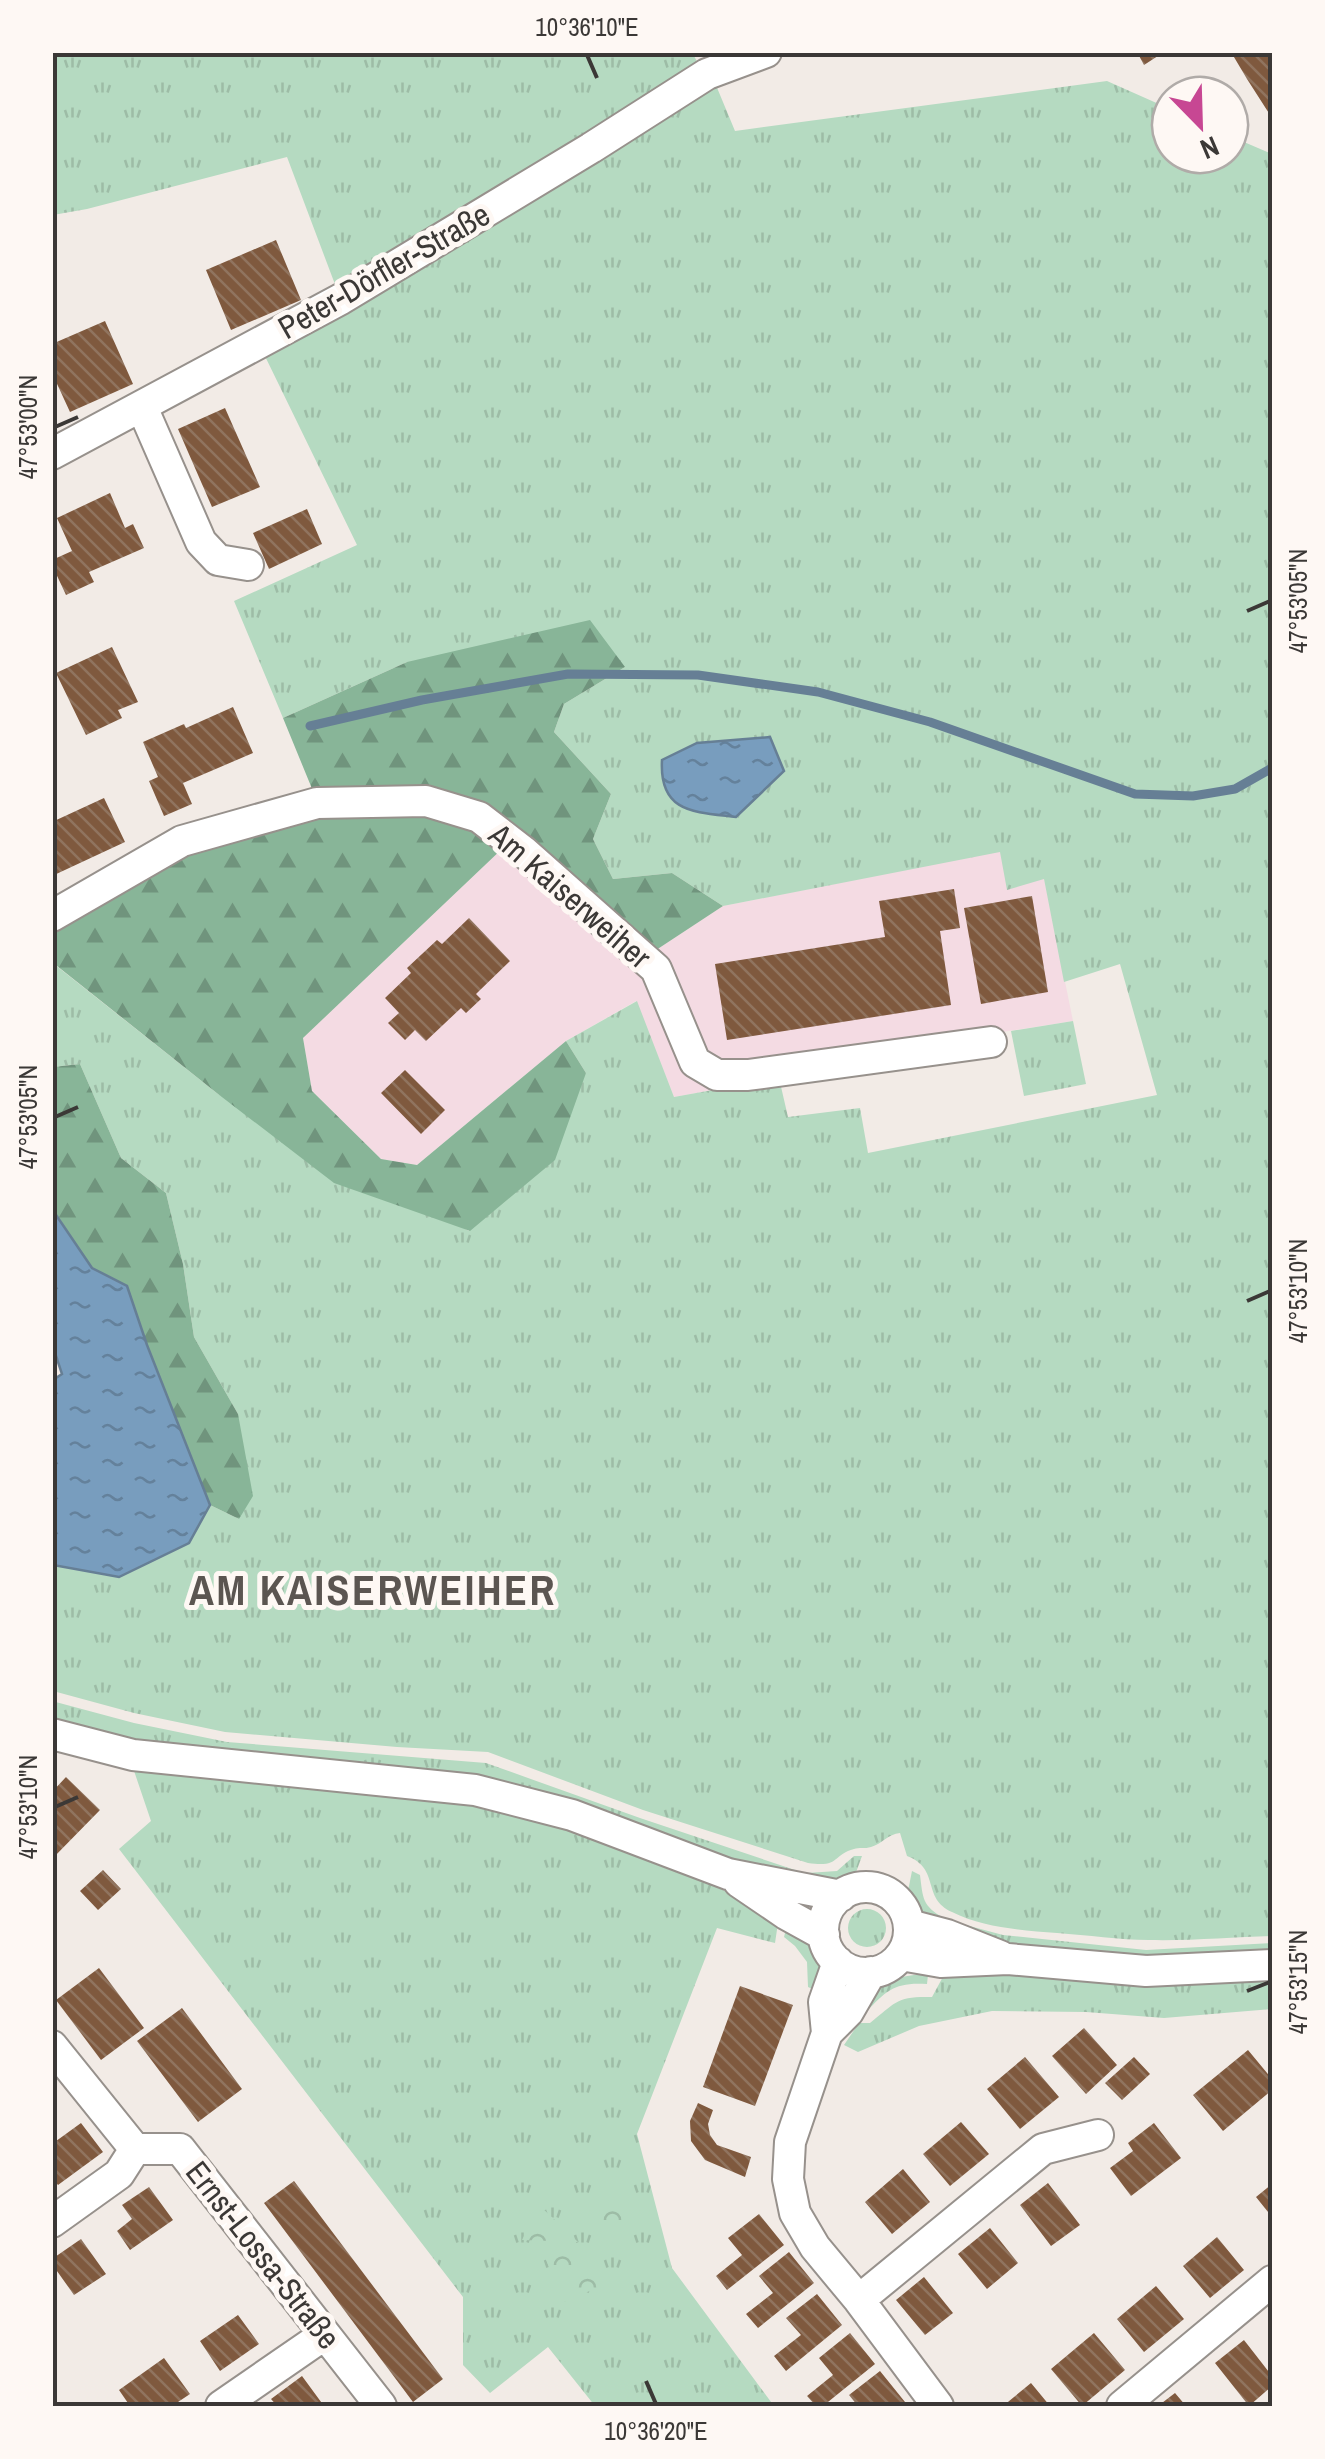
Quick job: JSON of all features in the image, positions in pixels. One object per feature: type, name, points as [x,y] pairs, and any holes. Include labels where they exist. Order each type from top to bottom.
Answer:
[{"type":"street","name":"Peter-Dörfler-Straße","points":[[52,454],[340,299],[707,74],[766,52]]},
{"type":"street","points":[[142,408],[201,542],[218,560],[248,565]]},
{"type":"street","name":"Am Kaiserweiher","points":[[52,916],[182,841],[317,803],[426,800],[479,816],[656,969],[695,1062],[717,1075],[748,1076],[992,1042]]},
{"type":"street","points":[[52,1734],[133,1755],[476,1790],[572,1815],[728,1874],[841,1896]]},
{"type":"street","points":[[728,1874],[786,1914],[831,1949],[854,1971],[888,1967],[905,1940],[900,1903],[884,1891],[861,1887],[841,1896],[825,1918],[831,1949],[824,2002],[827,2033],[790,2142],[788,2179],[795,2214],[815,2247],[938,2406]]},
{"type":"street","points":[[905,1940],[942,1962],[1008,1959],[1146,1971],[1272,1965]]},
{"type":"street","points":[[827,2033],[848,2012],[871,1972]]},
{"type":"street","points":[[52,2046],[134,2150],[118,2174],[52,2222]]},
{"type":"street","points":[[859,2300],[1043,2150],[1098,2135]]},
{"type":"street","name":"Ernst-Lossa-Straße","points":[[134,2150],[180,2150],[381,2406]]},
{"type":"street","points":[[1122,2406],[1272,2280]]},
{"type":"street","points":[[221,2406],[324,2335]]},
{"type":"shaded area","points":[[504,847],[647,956],[723,906],[1001,851],[1044,878],[1073,1021],[778,1067],[779,1078],[674,1097],[636,1001],[566,1041],[417,1165],[381,1159],[312,1091],[303,1038]]},
{"type":"green space","points":[[692,52],[703,73],[339,295],[287,157],[53,215],[52,53]]},
{"type":"green space","points":[[713,78],[735,131],[1107,81],[1150,100],[1150,175],[1250,175],[1250,145],[1272,154],[1272,1936],[1138,1940],[990,1925],[943,1906],[924,1868],[907,1856],[900,1833],[871,1847],[856,1848],[831,1862],[808,1863],[643,1810],[488,1752],[225,1732],[53,1691],[53,1565],[120,1577],[189,1543],[210,1505],[239,1519],[238,1414],[194,1337],[183,1264],[166,1193],[121,1158],[80,1064],[53,1067],[54,964],[218,1094],[469,1231],[586,1073],[566,1041],[637,1001],[674,1097],[779,1078],[788,1117],[860,1108],[868,1153],[1157,1095],[1120,964],[1064,982],[1044,879],[1007,890],[1000,852],[723,906],[672,873],[613,879],[593,839],[611,794],[554,732],[564,704],[625,667],[407,662],[283,718],[234,601],[357,545],[261,348]]},
{"type":"green space","points":[[590,620],[625,667],[564,704],[554,732],[611,794],[593,839],[613,879],[672,873],[723,906],[647,956],[504,847],[303,1038],[312,1091],[381,1159],[417,1165],[566,1041],[586,1073],[555,1160],[470,1231],[334,1183],[52,962],[52,925],[187,850],[315,796],[283,718],[407,662]]},
{"type":"green space","points":[[1073,1021],[1086,1084],[1024,1096],[1011,1031]]},
{"type":"green space","points":[[80,1064],[121,1158],[166,1193],[183,1264],[194,1337],[238,1414],[253,1496],[239,1519],[210,1505],[127,1286],[92,1268],[53,1209],[53,1067]]},
{"type":"green space","points":[[52,1701],[227,1742],[486,1763],[795,1870],[794,1878],[575,1808],[134,1747],[53,1727]]},
{"type":"green space","points":[[131,1762],[381,1786],[570,1821],[732,1894],[778,1923],[775,1943],[717,1928],[637,2134],[672,2268],[774,2406],[595,2406],[548,2347],[490,2393],[463,2365],[463,2297],[119,1849],[151,1821]]},
{"type":"green space","points":[[854,1856],[862,1856],[855,1875],[834,1886],[804,1880],[807,1873],[837,1871]]},
{"type":"green space","points":[[912,1871],[920,1875],[928,1905],[944,1918],[942,1926],[919,1919],[907,1896]]},
{"type":"green space","points":[[867,1909],[880,1915],[886,1928],[880,1941],[867,1947],[854,1941],[848,1928],[854,1915]]},
{"type":"green space","points":[[962,1924],[1003,1935],[1146,1950],[1272,1943],[1272,1954],[1146,1960],[1009,1948],[959,1931]]},
{"type":"green space","points":[[787,1925],[813,1941],[814,1953],[826,1969],[819,1992],[808,1987],[807,1962],[784,1937]]},
{"type":"green space","points":[[945,1973],[1272,1976],[1272,2009],[1164,2018],[992,2011],[919,2026],[858,2052],[844,2045],[859,2023],[870,2023],[898,2002],[932,1997]]},
{"type":"green space","points":[[928,1975],[927,1984],[899,1986],[866,2012],[861,2007],[883,1984]]},
{"type":"green space","points":[[554,2199],[645,2201],[619,2254]]},
{"type":"green space","points":[[539,2205],[578,2242],[522,2240]]},
{"type":"green space","points":[[542,2251],[585,2256],[614,2280],[565,2302]]},
{"type":"water","points":[[770,737],[784,771],[736,817],[693,811],[673,800],[666,791],[662,760],[697,743]]},
{"type":"water","points":[[52,1209],[92,1268],[127,1286],[210,1505],[189,1543],[119,1577],[53,1565],[53,1380],[62,1374],[53,1347]]},
{"type":"building","points":[[1137,52],[1164,52],[1144,65]]},
{"type":"building","points":[[1231,52],[1272,52],[1272,118],[1250,84],[1250,75],[1245,75]]},
{"type":"building","points":[[276,240],[301,300],[231,330],[206,270]]},
{"type":"building","points":[[105,321],[133,384],[70,412],[52,373],[52,344]]},
{"type":"building","points":[[225,408],[260,487],[212,507],[178,429]]},
{"type":"building","points":[[110,493],[125,528],[133,524],[144,548],[89,572],[94,582],[66,595],[52,560],[72,551],[57,518]]},
{"type":"building","points":[[307,509],[322,544],[269,569],[253,533]]},
{"type":"building","points":[[112,647],[138,702],[118,710],[122,718],[86,735],[56,673]]},
{"type":"building","points":[[233,707],[253,753],[183,783],[192,804],[164,816],[149,781],[158,777],[143,742]]},
{"type":"building","points":[[104,798],[125,842],[52,876],[52,822]]},
{"type":"building","points":[[954,889],[960,928],[940,931],[951,1005],[727,1040],[715,964],[885,937],[879,901]]},
{"type":"building","points":[[1032,896],[1048,992],[981,1004],[964,908]]},
{"type":"building","points":[[469,918],[510,961],[476,994],[481,999],[466,1013],[461,1008],[426,1041],[415,1030],[405,1040],[388,1023],[399,1013],[385,998],[411,973],[407,968],[437,940],[442,944]]},
{"type":"building","points":[[405,1070],[445,1110],[421,1134],[381,1093]]},
{"type":"building","points":[[66,1777],[100,1810],[52,1859],[52,1792]]},
{"type":"building","points":[[103,1870],[121,1889],[98,1910],[80,1891]]},
{"type":"building","points":[[99,1968],[144,2028],[101,2060],[56,2000]]},
{"type":"building","points":[[740,1986],[793,2005],[755,2106],[703,2087]]},
{"type":"building","points":[[182,2008],[242,2089],[198,2122],[137,2041]]},
{"type":"building","points":[[1084,2028],[1117,2065],[1086,2094],[1052,2056]]},
{"type":"building","points":[[1248,2050],[1272,2079],[1272,2090],[1223,2131],[1193,2095]]},
{"type":"building","points":[[1025,2057],[1059,2097],[1020,2129],[987,2089]]},
{"type":"building","points":[[1134,2057],[1150,2074],[1122,2100],[1105,2083]]},
{"type":"building","points":[[698,2103],[713,2110],[708,2124],[717,2145],[751,2157],[745,2177],[705,2160],[691,2141],[690,2121]]},
{"type":"building","points":[[961,2122],[989,2154],[950,2186],[923,2154]]},
{"type":"building","points":[[81,2123],[103,2152],[58,2185],[52,2178],[52,2144]]},
{"type":"building","points":[[1154,2123],[1181,2158],[1131,2196],[1110,2168],[1133,2151],[1128,2143]]},
{"type":"building","points":[[903,2169],[930,2202],[892,2234],[865,2202]]},
{"type":"building","points":[[294,2181],[443,2379],[413,2402],[264,2203]]},
{"type":"building","points":[[1048,2183],[1080,2225],[1051,2246],[1020,2205]]},
{"type":"building","points":[[1272,2184],[1272,2217],[1256,2197]]},
{"type":"building","points":[[149,2187],[173,2220],[130,2250],[117,2231],[132,2219],[122,2205]]},
{"type":"building","points":[[759,2214],[784,2245],[727,2290],[716,2276],[742,2255],[728,2238]]},
{"type":"building","points":[[990,2228],[1018,2263],[987,2289],[958,2254]]},
{"type":"building","points":[[1217,2237],[1244,2270],[1210,2298],[1183,2266]]},
{"type":"building","points":[[81,2239],[106,2274],[74,2295],[52,2259]]},
{"type":"building","points":[[789,2252],[814,2283],[758,2328],[746,2314],[773,2293],[759,2276]]},
{"type":"building","points":[[924,2277],[953,2313],[925,2335],[896,2300]]},
{"type":"building","points":[[1156,2286],[1184,2319],[1144,2352],[1117,2319]]},
{"type":"building","points":[[817,2294],[842,2325],[786,2371],[774,2356],[801,2335],[786,2318]]},
{"type":"building","points":[[238,2315],[259,2344],[220,2371],[200,2341]]},
{"type":"building","points":[[850,2333],[875,2364],[823,2406],[816,2406],[807,2396],[833,2375],[819,2358]]},
{"type":"building","points":[[1094,2333],[1125,2370],[1082,2406],[1051,2369]]},
{"type":"building","points":[[1244,2340],[1272,2376],[1272,2386],[1249,2406],[1215,2363]]},
{"type":"building","points":[[164,2358],[190,2394],[172,2406],[130,2406],[119,2390]]},
{"type":"building","points":[[880,2371],[905,2402],[900,2406],[858,2406],[849,2395]]},
{"type":"building","points":[[302,2376],[324,2406],[277,2406],[271,2399]]},
{"type":"building","points":[[1031,2383],[1050,2406],[1003,2406]]},
{"type":"building","points":[[1175,2393],[1186,2406],[1158,2406]]},
{"type":"waterway","points":[[310,726],[422,700],[568,674],[698,675],[818,692],[930,722],[1135,794],[1193,796],[1235,789],[1272,768]]},
{"type":"district","name":"AM KAISERWEIHER","points":[[373,1590]]}]
